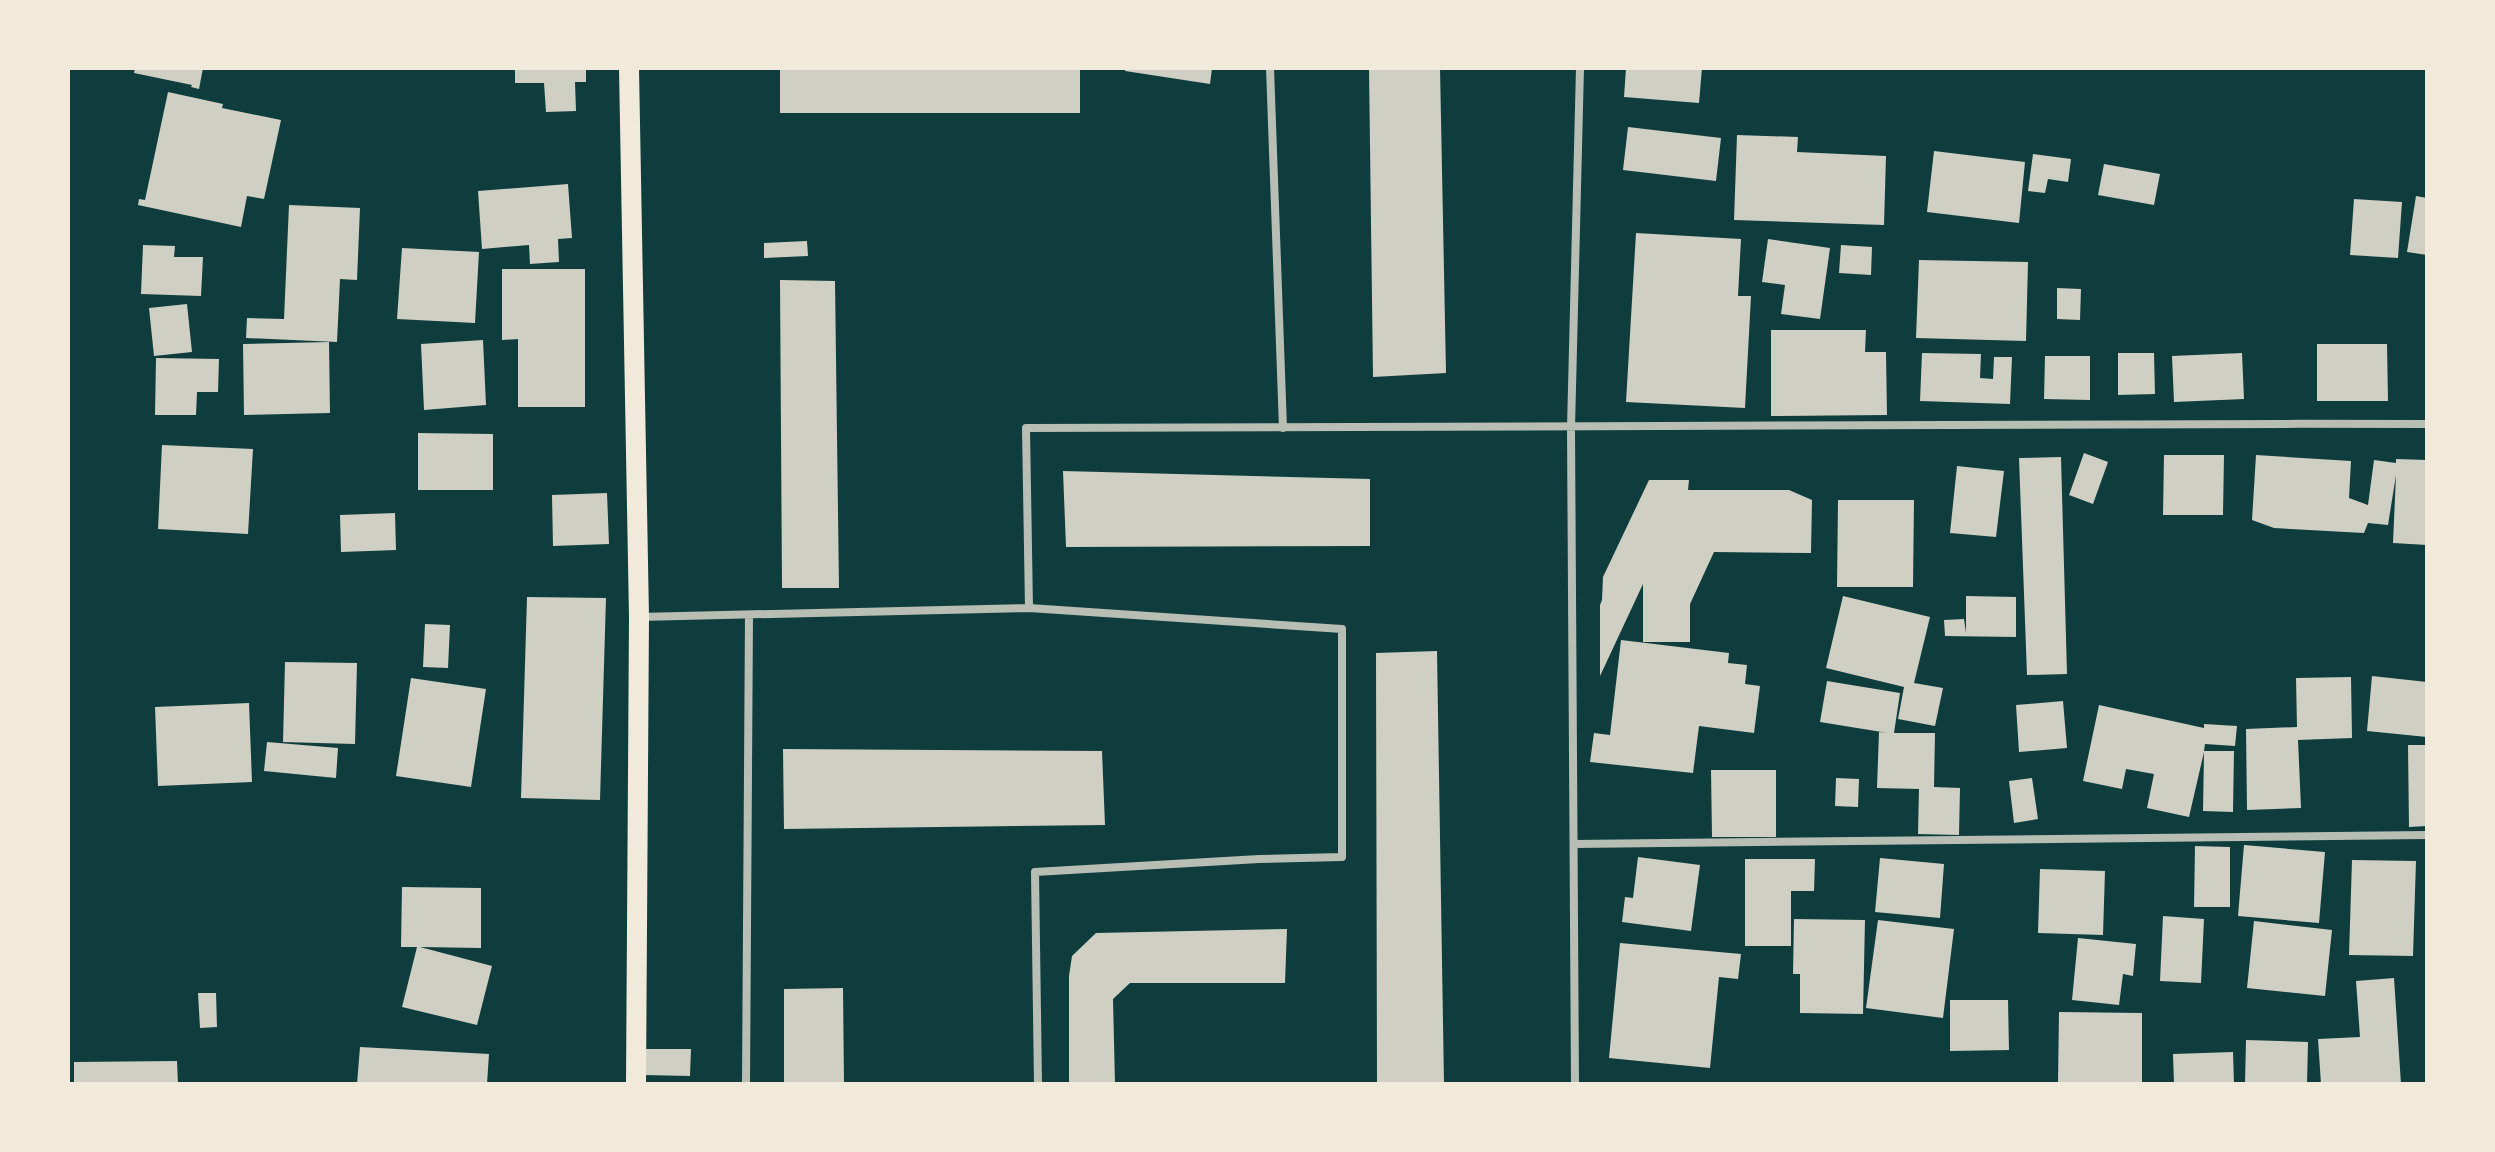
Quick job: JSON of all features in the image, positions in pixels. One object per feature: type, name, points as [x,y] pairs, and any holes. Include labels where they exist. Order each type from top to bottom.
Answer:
[{"type":"main road","points":[[629,68],[639,617],[636,1084]]},
{"type":"street","points":[[1270,68],[1283,428]]},
{"type":"street","points":[[1575,1084],[1571,428],[1580,68]]},
{"type":"street","points":[[1029,608],[1026,428],[2427,424]]},
{"type":"street","points":[[639,617],[1029,608],[1342,629],[1342,857],[1035,872],[1038,1084]]},
{"type":"street","points":[[746,1084],[749,615]]},
{"type":"street","points":[[1574,844],[2427,835]]},
{"type":"building","points":[[135,68],[203,68],[199,89],[134,73]]},
{"type":"building","points":[[515,68],[586,68],[586,82],[575,82],[576,111],[546,112],[544,83],[515,83]]},
{"type":"building","points":[[780,68],[1080,68],[1080,113],[780,113]]},
{"type":"building","points":[[1126,68],[1212,68],[1210,84],[1125,71]]},
{"type":"building","points":[[1369,68],[1440,68],[1446,373],[1373,377]]},
{"type":"building","points":[[1626,68],[1702,68],[1699,103],[1624,97]]},
{"type":"building","points":[[168,92],[223,104],[222,108],[281,120],[264,199],[247,196],[241,227],[138,205],[139,199],[145,200]]},
{"type":"building","points":[[1628,127],[1721,138],[1716,181],[1623,170]]},
{"type":"building","points":[[1737,135],[1798,137],[1797,152],[1886,156],[1884,225],[1734,220]]},
{"type":"building","points":[[1934,151],[2025,162],[2019,223],[1927,212]]},
{"type":"building","points":[[2033,154],[2071,159],[2068,182],[2048,179],[2045,193],[2028,191]]},
{"type":"building","points":[[2104,164],[2160,174],[2154,205],[2098,195]]},
{"type":"building","points":[[568,184],[572,238],[558,239],[559,262],[530,264],[529,245],[482,249],[478,191]]},
{"type":"building","points":[[2416,196],[2427,198],[2427,255],[2407,252]]},
{"type":"building","points":[[2354,199],[2402,202],[2398,258],[2350,255]]},
{"type":"building","points":[[289,205],[360,208],[357,280],[340,279],[337,342],[246,338],[247,318],[284,319]]},
{"type":"building","points":[[1636,233],[1741,239],[1738,296],[1751,296],[1745,408],[1626,402]]},
{"type":"building","points":[[1768,239],[1830,248],[1820,319],[1781,314],[1785,285],[1762,282]]},
{"type":"building","points":[[807,241],[808,256],[764,258],[764,243]]},
{"type":"building","points":[[143,245],[175,246],[174,257],[203,257],[201,296],[141,294]]},
{"type":"building","points":[[1841,245],[1872,247],[1871,275],[1839,273]]},
{"type":"building","points":[[402,248],[479,252],[475,323],[397,319]]},
{"type":"building","points":[[1919,260],[2028,262],[2026,341],[1916,338]]},
{"type":"building","points":[[502,269],[585,269],[585,407],[518,407],[518,339],[502,340]]},
{"type":"building","points":[[780,280],[835,281],[839,588],[782,588]]},
{"type":"building","points":[[2057,288],[2081,289],[2080,320],[2057,319]]},
{"type":"building","points":[[187,304],[192,352],[154,356],[149,308]]},
{"type":"building","points":[[1771,330],[1866,330],[1865,352],[1886,352],[1887,415],[1771,416]]},
{"type":"building","points":[[483,340],[486,405],[424,410],[421,344]]},
{"type":"building","points":[[329,342],[330,413],[244,415],[243,344]]},
{"type":"building","points":[[2317,344],[2387,344],[2388,401],[2317,401]]},
{"type":"building","points":[[1922,353],[1981,354],[1980,378],[1993,379],[1994,357],[2012,357],[2010,404],[1920,401]]},
{"type":"building","points":[[2118,353],[2154,353],[2155,394],[2118,395]]},
{"type":"building","points":[[2242,353],[2244,399],[2174,402],[2172,356]]},
{"type":"building","points":[[2045,356],[2090,356],[2090,400],[2044,399]]},
{"type":"building","points":[[156,358],[219,359],[218,392],[197,392],[196,415],[155,415]]},
{"type":"building","points":[[418,433],[493,434],[493,490],[418,490]]},
{"type":"building","points":[[162,445],[253,449],[248,534],[158,529]]},
{"type":"building","points":[[2084,453],[2108,462],[2093,504],[2069,495]]},
{"type":"building","points":[[2164,455],[2224,455],[2223,515],[2163,515]]},
{"type":"building","points":[[2256,455],[2351,461],[2349,498],[2368,505],[2374,460],[2396,463],[2396,459],[2427,460],[2427,545],[2393,543],[2396,475],[2388,525],[2368,523],[2364,533],[2274,528],[2252,520]]},
{"type":"building","points":[[2061,457],[2067,674],[2027,675],[2019,458]]},
{"type":"building","points":[[1957,466],[2004,471],[1996,537],[1950,533]]},
{"type":"building","points":[[1063,471],[1370,479],[1370,546],[1066,547]]},
{"type":"building","points":[[1649,480],[1689,480],[1688,490],[1789,490],[1812,500],[1811,553],[1714,552],[1690,604],[1690,642],[1643,642],[1643,584],[1600,676],[1603,577]]},
{"type":"building","points":[[607,493],[609,544],[553,546],[552,495]]},
{"type":"building","points":[[1838,500],[1914,500],[1913,587],[1837,587]]},
{"type":"building","points":[[395,513],[396,550],[341,552],[340,515]]},
{"type":"building","points":[[1843,596],[1930,617],[1914,683],[1943,688],[1935,726],[1898,719],[1904,687],[1826,668]]},
{"type":"building","points":[[1966,596],[2016,597],[2016,637],[1945,636],[1944,620],[1964,619],[1966,633]]},
{"type":"building","points":[[527,597],[606,598],[600,800],[521,798]]},
{"type":"building","points":[[425,624],[450,625],[448,668],[423,667]]},
{"type":"building","points":[[1621,640],[1729,653],[1728,663],[1747,665],[1745,684],[1760,686],[1754,733],[1699,726],[1693,773],[1590,762],[1594,733],[1610,735]]},
{"type":"building","points":[[1437,651],[1444,1084],[1377,1084],[1376,653]]},
{"type":"building","points":[[285,662],[357,663],[355,744],[283,742]]},
{"type":"building","points":[[2372,676],[2427,682],[2427,737],[2367,731]]},
{"type":"building","points":[[2351,677],[2352,738],[2298,740],[2301,808],[2247,810],[2246,729],[2297,727],[2296,678]]},
{"type":"building","points":[[411,678],[486,689],[471,787],[396,776]]},
{"type":"building","points":[[1827,681],[1900,693],[1894,733],[1935,733],[1934,787],[1960,788],[1959,835],[1918,834],[1919,789],[1877,788],[1879,732],[1888,733],[1820,722]]},
{"type":"building","points":[[2063,701],[2067,748],[2019,752],[2016,705]]},
{"type":"building","points":[[249,703],[252,782],[158,786],[155,707]]},
{"type":"building","points":[[2099,705],[2204,728],[2204,724],[2237,726],[2235,746],[2205,744],[2204,751],[2234,751],[2233,812],[2203,811],[2204,752],[2189,817],[2147,808],[2154,774],[2126,769],[2122,789],[2083,781]]},
{"type":"building","points":[[267,742],[338,748],[336,778],[264,771]]},
{"type":"building","points":[[2408,745],[2427,745],[2427,826],[2409,827]]},
{"type":"building","points":[[783,749],[1102,751],[1105,825],[784,829]]},
{"type":"building","points":[[1711,770],[1776,770],[1776,837],[1712,837]]},
{"type":"building","points":[[1836,778],[1859,779],[1858,807],[1835,806]]},
{"type":"building","points":[[2032,778],[2038,819],[2014,823],[2009,781]]},
{"type":"building","points":[[2244,845],[2325,852],[2319,923],[2238,916]]},
{"type":"building","points":[[2195,846],[2230,847],[2230,907],[2194,907]]},
{"type":"building","points":[[1638,857],[1700,865],[1691,931],[1622,922],[1625,897],[1633,898]]},
{"type":"building","points":[[1880,858],[1944,864],[1940,918],[1875,912]]},
{"type":"building","points":[[1745,859],[1815,859],[1814,891],[1791,891],[1791,946],[1745,946]]},
{"type":"building","points":[[2352,860],[2416,861],[2413,956],[2349,955]]},
{"type":"building","points":[[2040,869],[2105,871],[2103,935],[2038,933]]},
{"type":"building","points":[[402,887],[481,888],[481,948],[420,947],[492,966],[477,1025],[402,1007],[417,947],[401,947]]},
{"type":"building","points":[[2163,916],[2204,919],[2201,983],[2160,981]]},
{"type":"building","points":[[1794,919],[1865,920],[1863,1014],[1800,1013],[1800,974],[1793,974]]},
{"type":"building","points":[[1878,920],[1954,929],[1943,1018],[1866,1008]]},
{"type":"building","points":[[2254,921],[2332,930],[2325,996],[2247,988]]},
{"type":"building","points":[[1287,929],[1285,983],[1130,983],[1113,999],[1115,1084],[1069,1084],[1069,976],[1072,956],[1096,933]]},
{"type":"building","points":[[2078,938],[2136,944],[2133,976],[2123,974],[2119,1005],[2072,1000]]},
{"type":"building","points":[[1620,943],[1741,954],[1738,979],[1719,977],[1710,1068],[1609,1058]]},
{"type":"building","points":[[2394,978],[2401,1084],[2321,1084],[2318,1039],[2360,1037],[2356,981]]},
{"type":"building","points":[[843,988],[844,1084],[784,1084],[784,989]]},
{"type":"building","points":[[198,993],[216,993],[217,1027],[200,1028]]},
{"type":"building","points":[[1950,1000],[2008,1000],[2009,1050],[1950,1051]]},
{"type":"building","points":[[2059,1012],[2142,1013],[2142,1084],[2058,1084]]},
{"type":"building","points":[[2246,1040],[2308,1042],[2307,1084],[2245,1084]]},
{"type":"building","points":[[360,1047],[489,1054],[487,1084],[357,1084]]},
{"type":"building","points":[[645,1049],[691,1049],[690,1076],[644,1075]]},
{"type":"building","points":[[2233,1052],[2234,1084],[2174,1084],[2173,1054]]},
{"type":"building","points":[[177,1061],[178,1084],[74,1084],[74,1062]]}]
